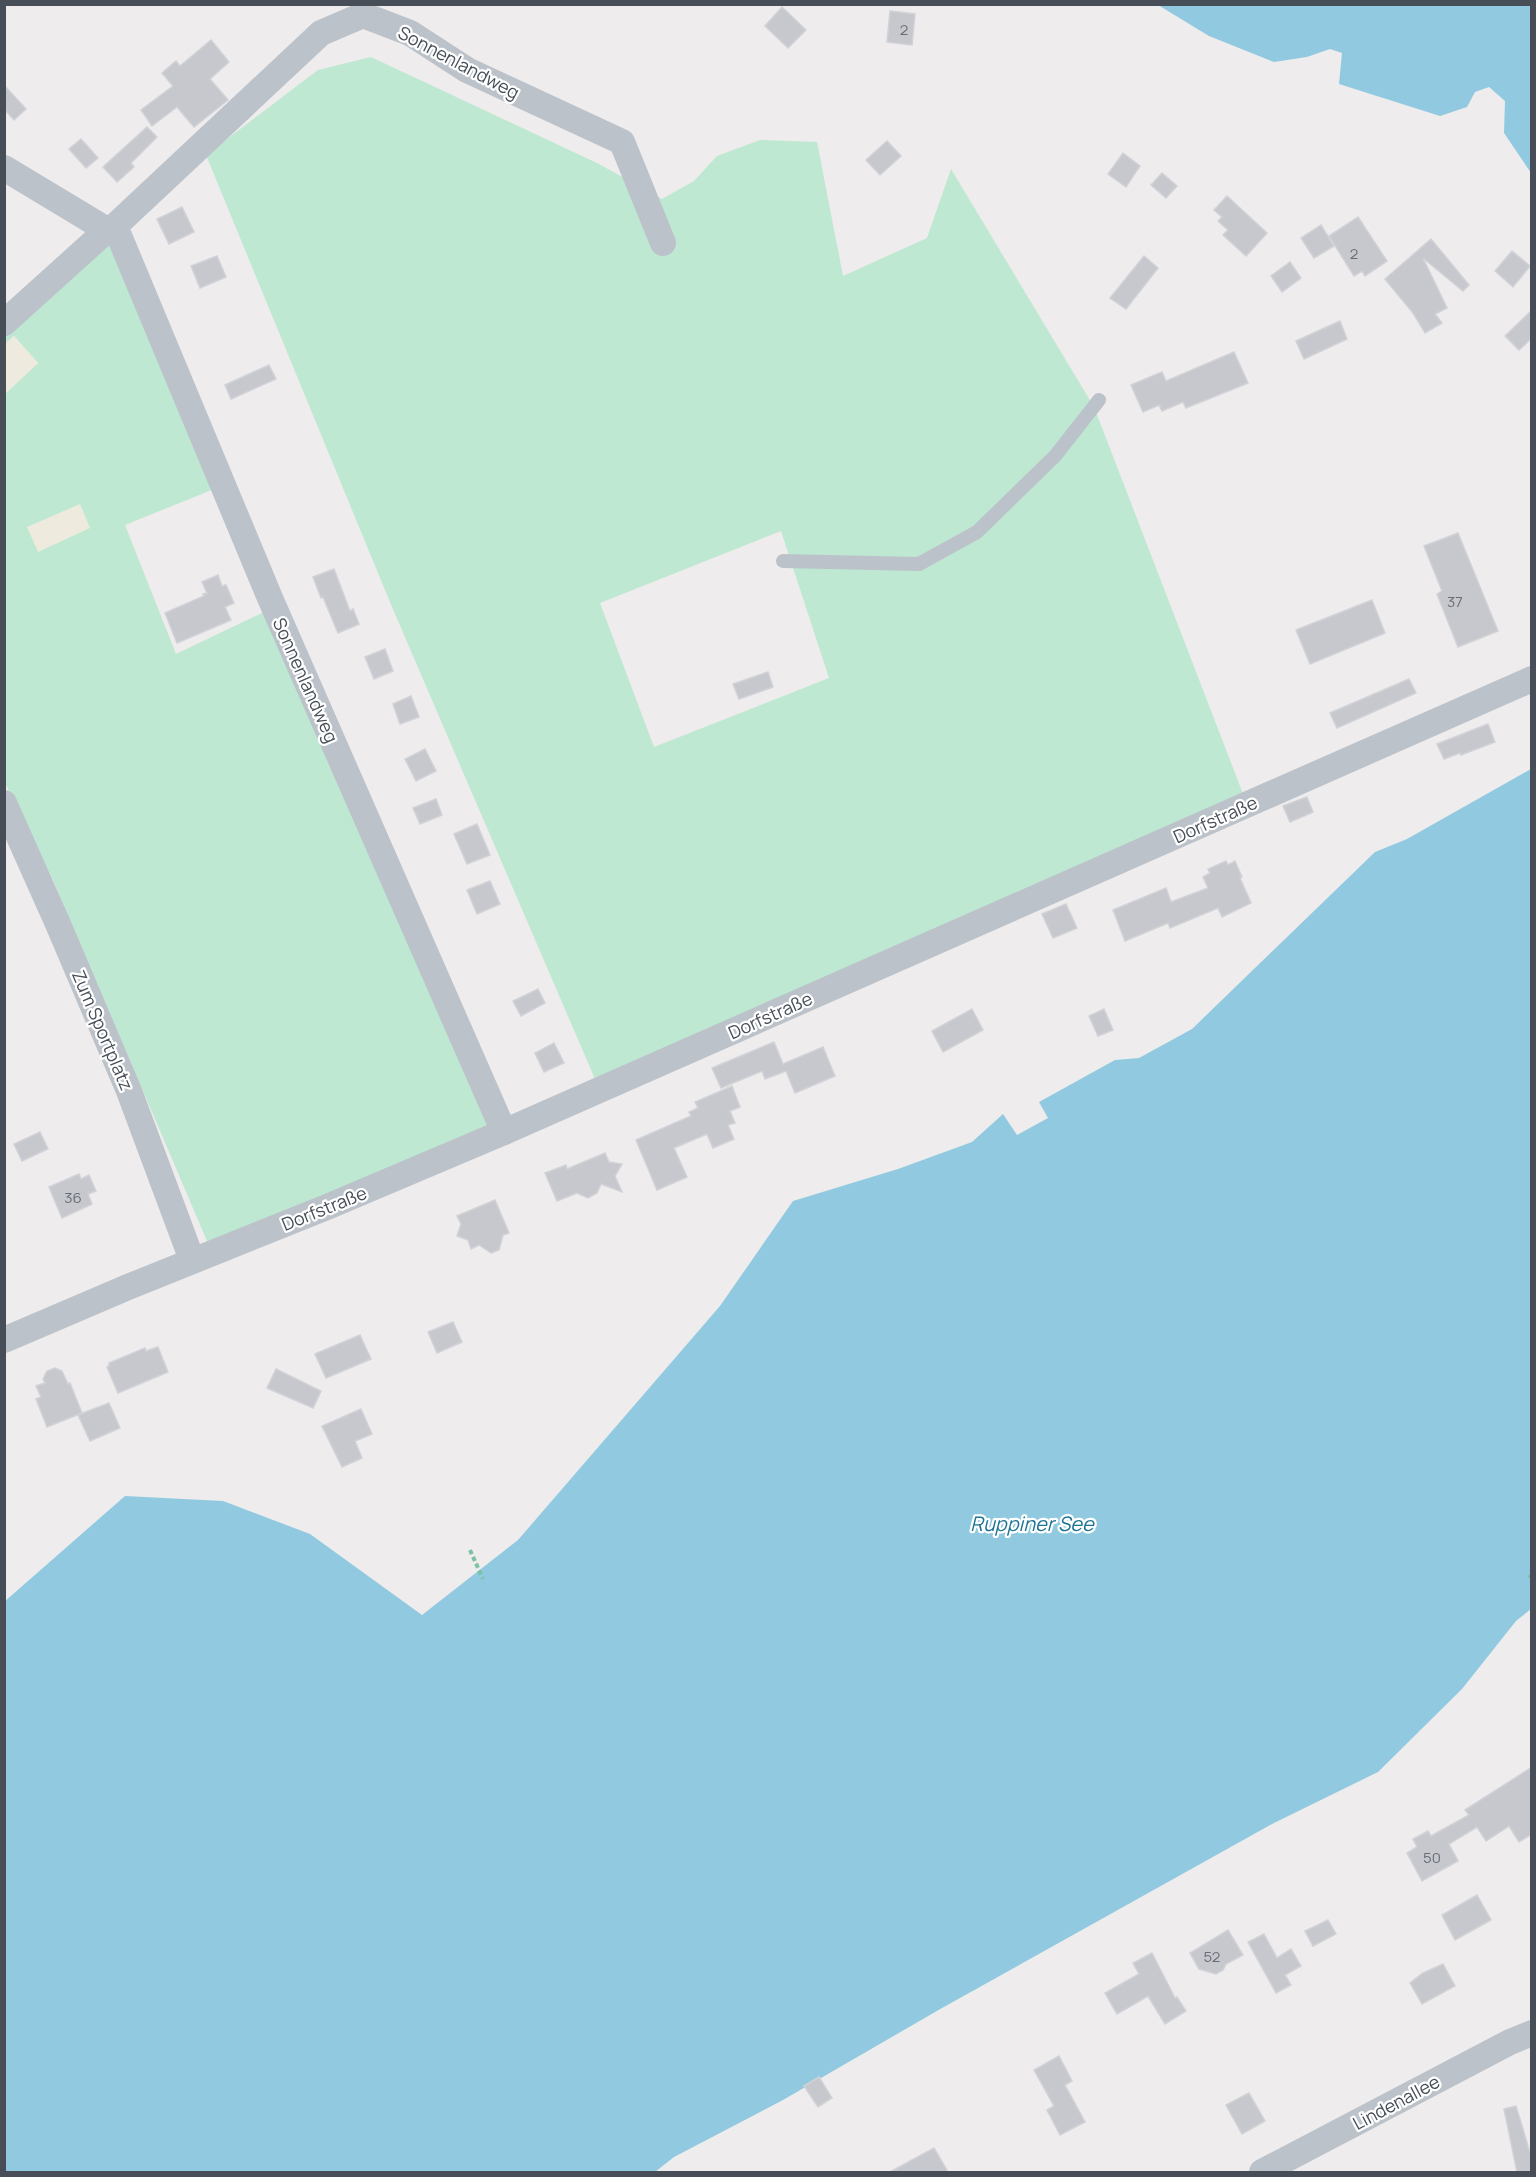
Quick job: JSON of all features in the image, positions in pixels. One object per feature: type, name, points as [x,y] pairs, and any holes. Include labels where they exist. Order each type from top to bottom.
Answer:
[{"type":"street","name":"Sonnenlandweg","points":[[4,322],[111,228],[321,33],[363,15],[410,33],[468,70],[622,142],[663,243]]},
{"type":"street","points":[[4,168],[111,228]]},
{"type":"street","name":"Sonnenlandweg","points":[[111,228],[504,1132]]},
{"type":"street","name":"Dorfstraße","points":[[4,1340],[504,1132],[1532,679]]},
{"type":"street","name":"Zum Sportplatz","points":[[4,803],[129,1091],[192,1260]]},
{"type":"street","name":"Lindenallee","points":[[1262,2172],[1510,2042],[1532,2033]]},
{"type":"lane","points":[[783,561],[919,564],[977,532],[1055,456],[1099,400]]},
{"type":"path","points":[[470,1550],[483,1579]]},
{"type":"green space","points":[[371,57],[599,164],[662,199],[694,181],[717,156],[760,140],[817,142],[843,276],[927,238],[951,169],[1094,407],[1245,799],[595,1079],[392,607],[206,155],[318,70]],"holes":[[[781,531],[829,678],[654,747],[600,603]]]},
{"type":"green space","points":[[111,237],[219,487],[125,525],[176,654],[270,609],[501,1131],[210,1248],[54,882],[5,783],[5,394],[38,363],[14,336],[5,344],[5,335]]},
{"type":"sand","points":[[14,336],[38,363],[5,394],[5,344]]},
{"type":"sand","points":[[80,504],[90,528],[38,552],[27,527]]},
{"type":"water","points":[[1158,5],[1531,5],[1531,173],[1504,133],[1505,101],[1489,87],[1475,92],[1467,107],[1440,116],[1339,84],[1342,53],[1330,49],[1307,57],[1274,62],[1209,36]]},
{"type":"water","name":"Ruppiner See","points":[[1531,769],[1531,1609],[1516,1621],[1462,1689],[1378,1772],[1274,1823],[942,2008],[783,2100],[674,2157],[655,2172],[5,2172],[4,1602],[125,1496],[223,1501],[310,1534],[422,1615],[518,1540],[720,1306],[793,1201],[898,1169],[972,1142],[1003,1114],[1017,1135],[1048,1118],[1039,1102],[1115,1060],[1139,1058],[1192,1029],[1375,852],[1407,839]]},
{"type":"building","points":[[782,7],[806,30],[788,48],[765,26]]},
{"type":"building","points":[[890,11],[915,14],[912,45],[887,42]]},
{"type":"building","points":[[211,40],[229,62],[210,79],[228,100],[194,127],[177,107],[152,126],[141,110],[173,86],[162,73],[176,61],[180,66]]},
{"type":"building","points":[[4,85],[26,109],[14,120],[4,109]]},
{"type":"building","points":[[147,127],[157,137],[131,163],[134,167],[117,182],[103,167]]},
{"type":"building","points":[[81,139],[98,158],[86,168],[69,149]]},
{"type":"building","points":[[887,141],[901,156],[880,175],[866,160]]},
{"type":"building","points":[[1123,153],[1140,166],[1126,187],[1108,174]]},
{"type":"building","points":[[1162,173],[1177,186],[1166,198],[1151,185]]},
{"type":"building","points":[[1227,196],[1267,233],[1246,256],[1223,235],[1228,230],[1218,221],[1222,217],[1214,210]]},
{"type":"building","points":[[182,207],[194,232],[169,244],[157,219]]},
{"type":"building","points":[[1358,217],[1387,261],[1365,276],[1362,271],[1354,276],[1329,236]]},
{"type":"building","points":[[1321,225],[1334,246],[1314,258],[1301,238]]},
{"type":"building","points":[[1431,239],[1469,285],[1463,291],[1423,258],[1447,308],[1435,314],[1442,323],[1425,333],[1413,313],[1385,279]]},
{"type":"building","points":[[1512,251],[1530,266],[1513,287],[1495,271]]},
{"type":"building","points":[[217,256],[226,277],[200,288],[191,266]]},
{"type":"building","points":[[1144,256],[1158,268],[1126,309],[1110,298]]},
{"type":"building","points":[[1290,262],[1301,278],[1282,292],[1271,276]]},
{"type":"building","points":[[1532,310],[1532,338],[1519,350],[1505,336]]},
{"type":"building","points":[[1340,321],[1347,339],[1304,359],[1296,341]]},
{"type":"building","points":[[1234,352],[1248,383],[1186,408],[1183,402],[1162,411],[1159,405],[1143,412],[1131,385],[1162,372],[1166,381]]},
{"type":"building","points":[[269,365],[276,379],[231,399],[225,385]]},
{"type":"building","points":[[1458,533],[1498,631],[1458,647],[1437,594],[1442,591],[1424,546]]},
{"type":"building","points":[[334,569],[350,611],[353,609],[359,624],[338,633],[313,577]]},
{"type":"building","points":[[218,575],[222,586],[226,585],[234,603],[225,607],[231,620],[177,643],[165,613],[204,596],[203,594],[207,593],[202,582]]},
{"type":"building","points":[[1372,600],[1385,633],[1310,664],[1296,630]]},
{"type":"building","points":[[385,649],[393,671],[374,679],[365,657]]},
{"type":"building","points":[[768,672],[773,687],[739,699],[733,684]]},
{"type":"building","points":[[1409,679],[1416,693],[1337,728],[1330,713]]},
{"type":"building","points":[[411,696],[419,717],[400,724],[393,704]]},
{"type":"building","points":[[1488,724],[1495,742],[1444,759],[1437,744]]},
{"type":"building","points":[[425,749],[436,771],[416,781],[405,759]]},
{"type":"building","points":[[1307,797],[1313,812],[1290,822],[1283,806]]},
{"type":"building","points":[[436,799],[442,815],[420,824],[413,808]]},
{"type":"building","points":[[477,824],[490,855],[467,864],[454,834]]},
{"type":"building","points":[[1226,861],[1228,865],[1235,861],[1251,903],[1222,917],[1218,908],[1170,928],[1168,923],[1125,941],[1113,910],[1166,888],[1171,902],[1208,888],[1203,877],[1210,873],[1208,869]]},
{"type":"building","points":[[490,881],[500,904],[477,914],[467,890]]},
{"type":"building","points":[[1066,904],[1077,928],[1053,938],[1042,914]]},
{"type":"building","points":[[538,989],[545,1003],[521,1016],[513,1001]]},
{"type":"building","points":[[972,1009],[983,1030],[943,1052],[932,1031]]},
{"type":"building","points":[[1104,1009],[1113,1030],[1098,1036],[1089,1016]]},
{"type":"building","points":[[774,1042],[783,1064],[823,1047],[835,1076],[795,1093],[786,1071],[765,1079],[762,1071],[721,1088],[712,1068]]},
{"type":"building","points":[[554,1043],[564,1063],[544,1072],[535,1053]]},
{"type":"building","points":[[732,1086],[740,1107],[730,1111],[735,1123],[728,1125],[734,1139],[713,1148],[707,1134],[674,1148],[687,1177],[657,1190],[636,1140],[691,1116],[689,1112],[698,1108],[695,1102]]},
{"type":"building","points":[[40,1132],[48,1149],[22,1161],[14,1144]]},
{"type":"building","points":[[605,1153],[609,1162],[622,1164],[615,1176],[622,1192],[601,1184],[597,1193],[588,1198],[577,1193],[557,1201],[545,1173],[566,1165],[567,1169]]},
{"type":"building","points":[[79,1174],[81,1179],[89,1175],[96,1191],[88,1194],[92,1204],[62,1218],[49,1187]]},
{"type":"building","points":[[495,1200],[509,1233],[503,1235],[499,1250],[491,1253],[479,1245],[471,1249],[468,1240],[457,1236],[461,1224],[457,1216]]},
{"type":"building","points":[[453,1322],[462,1342],[437,1353],[428,1332]]},
{"type":"building","points":[[360,1335],[371,1359],[326,1378],[315,1354]]},
{"type":"building","points":[[158,1347],[168,1372],[118,1393],[107,1367],[109,1363],[145,1348],[146,1351]]},
{"type":"building","points":[[55,1368],[62,1371],[68,1384],[70,1383],[82,1413],[47,1427],[36,1399],[41,1397],[36,1386],[45,1383],[43,1379],[47,1371]]},
{"type":"building","points":[[276,1369],[321,1391],[313,1408],[267,1388]]},
{"type":"building","points":[[109,1403],[120,1428],[90,1441],[78,1415]]},
{"type":"building","points":[[361,1409],[372,1434],[355,1441],[362,1458],[342,1467],[322,1426]]},
{"type":"building","points":[[1532,1767],[1532,1834],[1519,1842],[1509,1826],[1486,1841],[1477,1827],[1449,1844],[1458,1861],[1422,1881],[1407,1853],[1417,1847],[1413,1839],[1428,1831],[1431,1836],[1469,1815],[1465,1810]]},
{"type":"building","points":[[1477,1895],[1491,1920],[1455,1940],[1442,1915]]},
{"type":"building","points":[[1328,1920],[1336,1934],[1313,1946],[1305,1931]]},
{"type":"building","points":[[1228,1930],[1243,1955],[1226,1964],[1223,1970],[1216,1974],[1199,1969],[1190,1953]]},
{"type":"building","points":[[1264,1934],[1277,1958],[1291,1949],[1301,1966],[1285,1975],[1291,1985],[1276,1993],[1248,1942]]},
{"type":"building","points":[[1152,1953],[1175,1998],[1177,1997],[1186,2011],[1165,2024],[1148,1996],[1117,2014],[1105,1993],[1139,1974],[1133,1963]]},
{"type":"building","points":[[1443,1964],[1455,1986],[1422,2004],[1410,1983],[1423,1973]]},
{"type":"building","points":[[1059,2056],[1072,2081],[1065,2085],[1085,2122],[1060,2135],[1047,2110],[1054,2106],[1034,2070]]},
{"type":"building","points":[[819,2077],[832,2098],[818,2107],[804,2086]]},
{"type":"building","points":[[1249,2093],[1265,2121],[1242,2134],[1226,2105]]},
{"type":"building","points":[[1516,2106],[1532,2159],[1532,2172],[1517,2172],[1504,2109]]},
{"type":"building","points":[[934,2148],[948,2172],[890,2172]]}]
